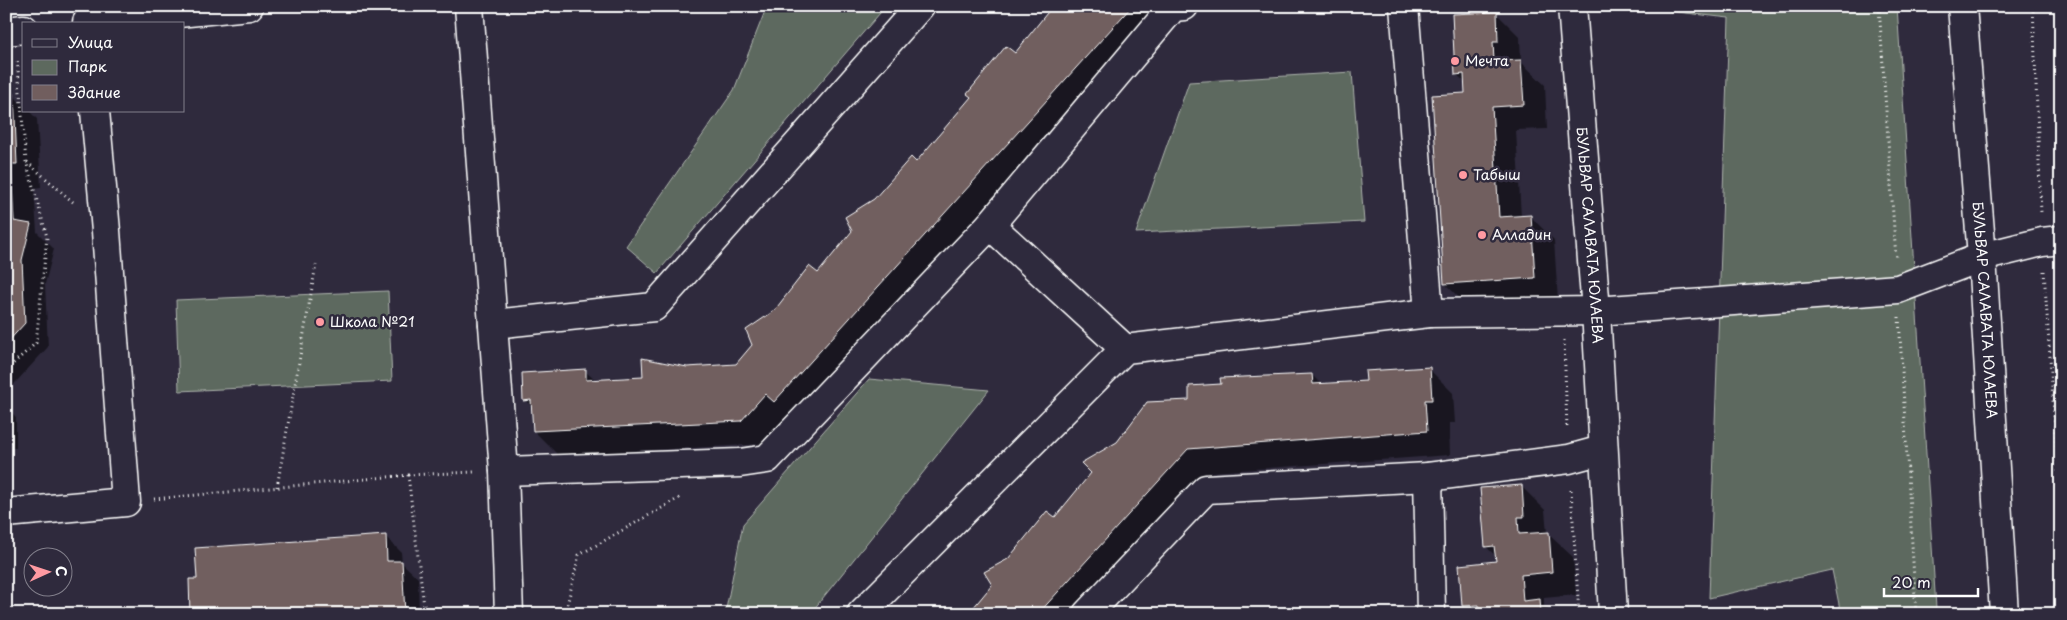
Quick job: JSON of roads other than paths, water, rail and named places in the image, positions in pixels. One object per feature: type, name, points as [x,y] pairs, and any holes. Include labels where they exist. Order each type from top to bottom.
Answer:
[{"type":"street","points":[[91,22],[249,6]]},
{"type":"street","points":[[469,6],[504,471],[508,614]]},
{"type":"street","points":[[493,324],[654,307],[920,6]]},
{"type":"street","points":[[504,471],[740,463],[767,459],[990,225],[1173,7],[1184,6]]},
{"type":"street","points":[[1404,6],[1429,313]]},
{"type":"street","name":"БУЛЬВАР САЛАВАТА ЮЛАЕВА","points":[[1572,6],[1596,311],[1602,450],[1613,614]]},
{"type":"street","name":"БУЛЬВАР САЛАВАТА ЮЛАЕВА","points":[[1962,6],[1982,257],[2004,614]]},
{"type":"street","points":[[6,513],[126,502],[95,112]]},
{"type":"street","points":[[990,225],[1125,349]]},
{"type":"street","points":[[861,614],[1125,349],[1429,313],[1596,311],[1898,289],[1982,257],[2042,242],[2061,240]]},
{"type":"street","points":[[1087,614],[1206,489],[1428,477],[1568,459],[1602,450]]},
{"type":"street","points":[[1428,477],[1431,614]]},
{"type":"place","name":"Мечта","points":[[1455,61]]},
{"type":"place","name":"Табыш","points":[[1463,175]]},
{"type":"place","name":"Алладин","points":[[1482,235]]},
{"type":"place","name":"Школа №21","points":[[320,322]]}]
